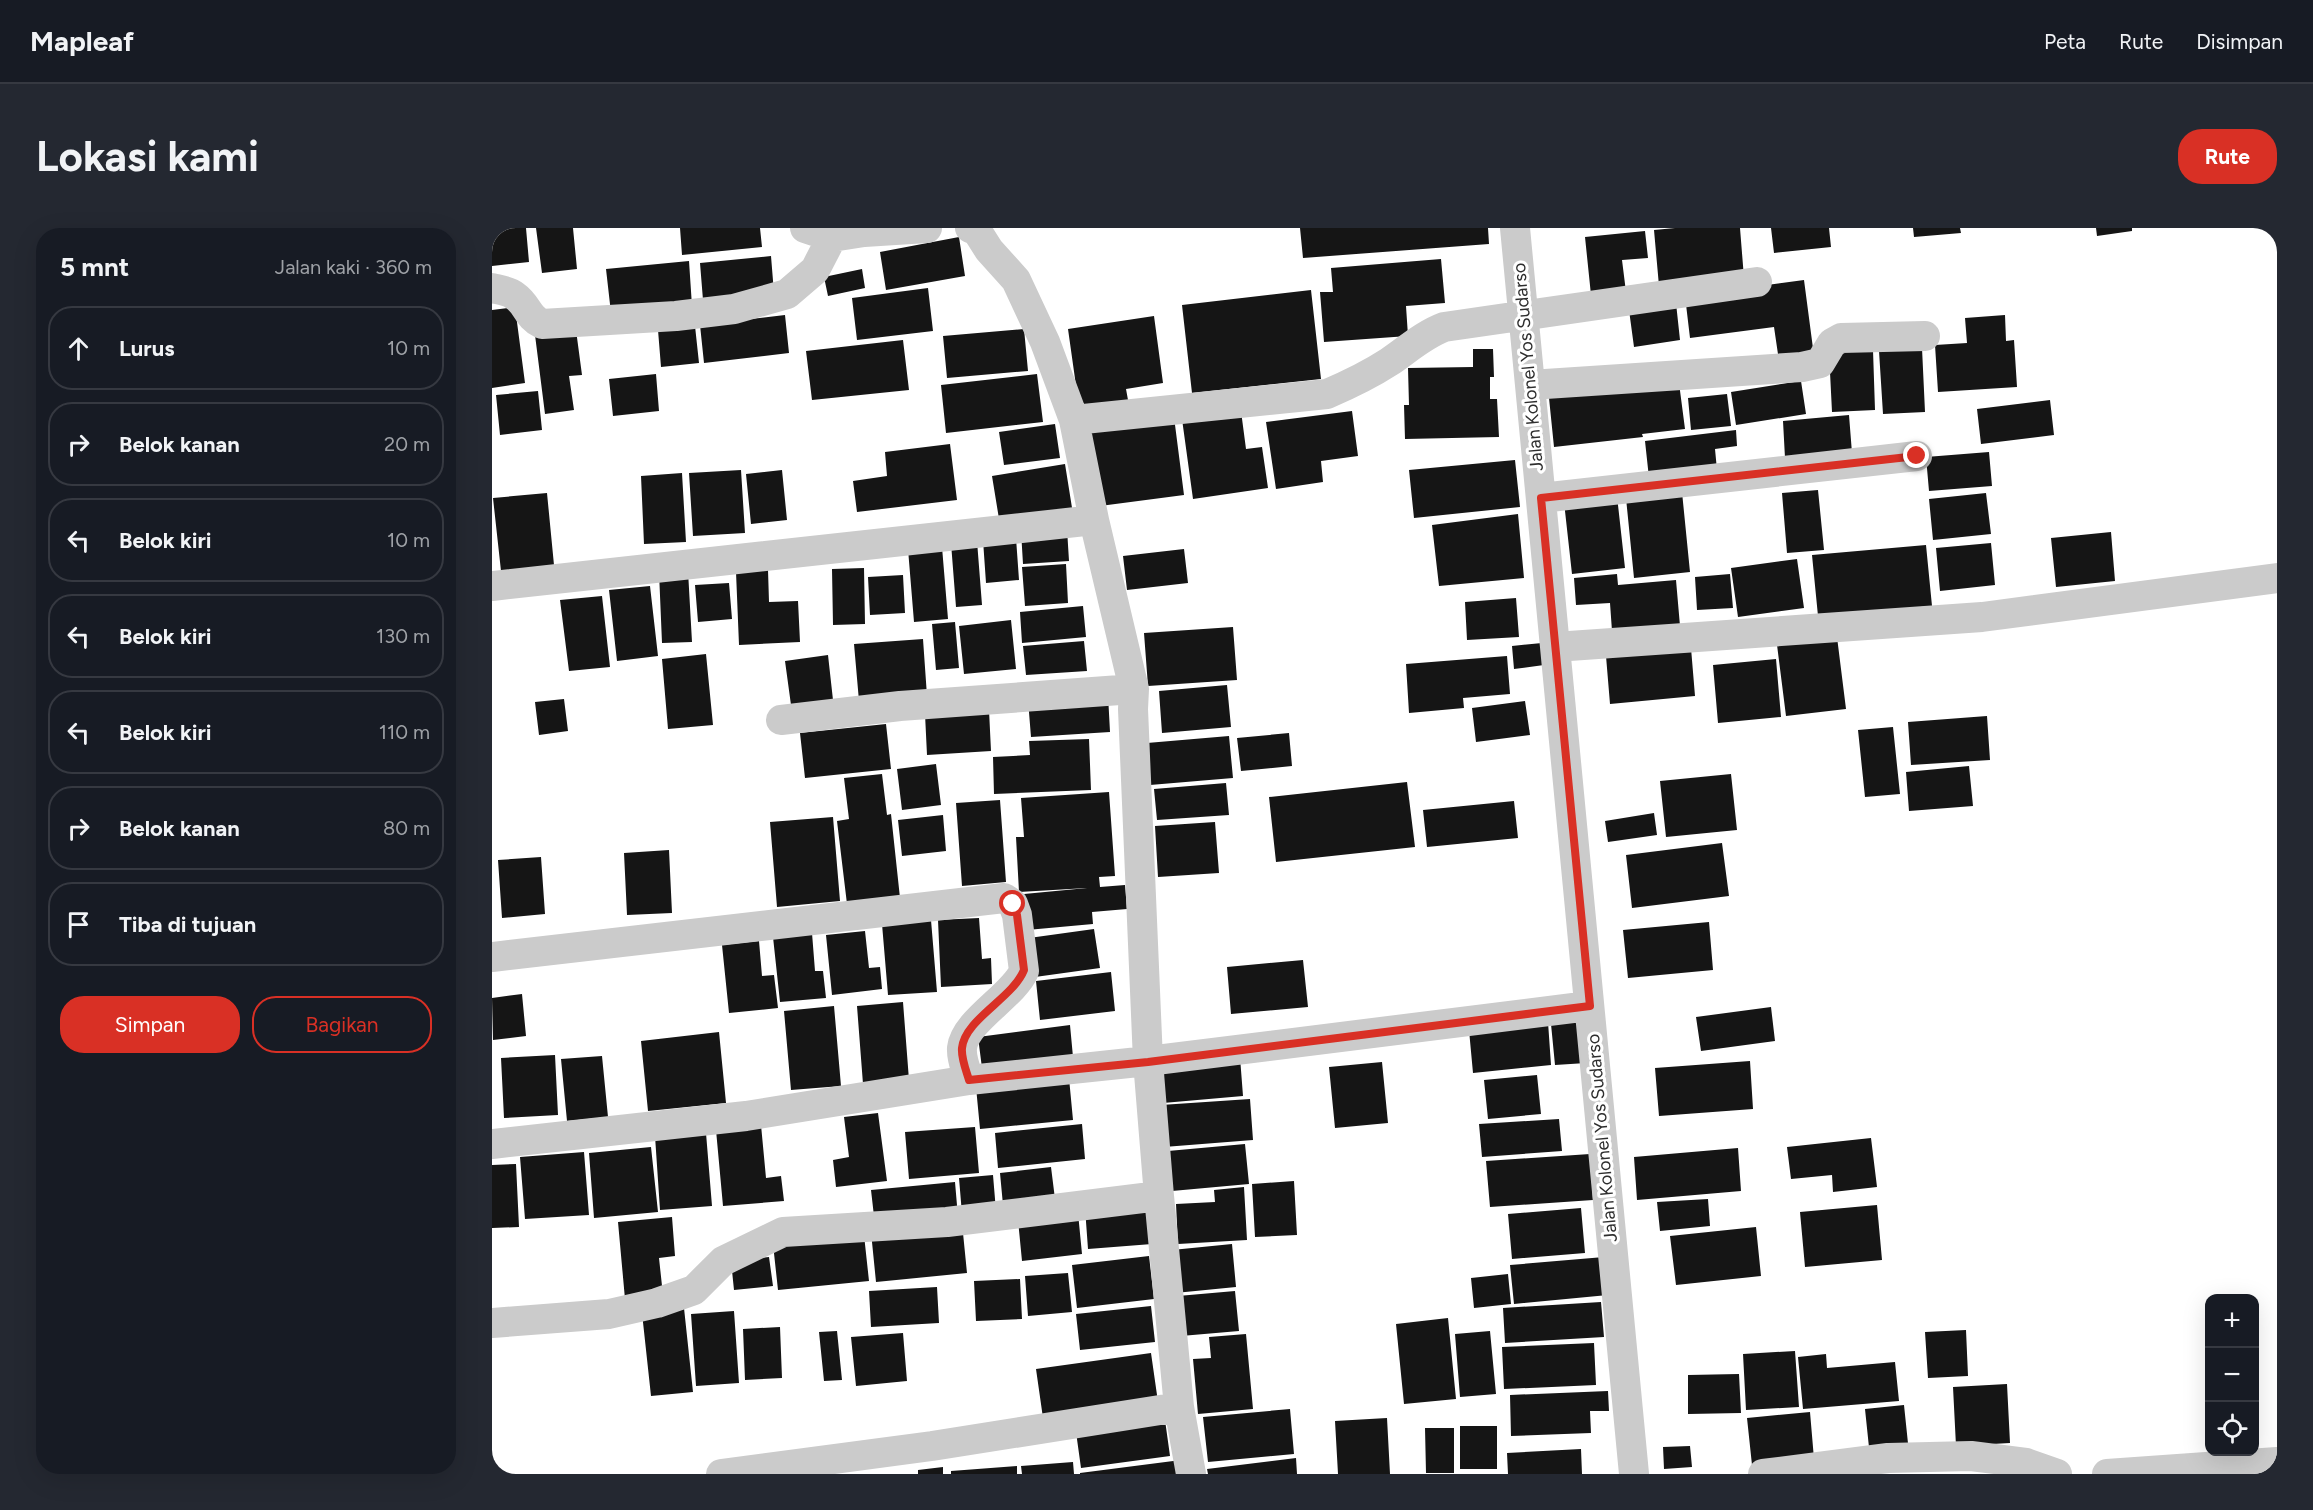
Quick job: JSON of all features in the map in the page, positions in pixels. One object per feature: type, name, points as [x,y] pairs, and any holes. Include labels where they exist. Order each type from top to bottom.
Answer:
[{"type":"street","points":[[492,288],[513,294],[520,300],[533,320],[542,324],[676,316],[734,309],[787,294],[815,270],[818,233],[927,228]]},
{"type":"street","points":[[970,228],[976,231],[989,250],[1016,280],[1045,342],[1074,420],[1094,520],[1134,689],[1132,710],[1148,1062],[1179,1407],[1191,1474]]},
{"type":"street","name":"Jalan Kolonel Yos Sudarso","points":[[1515,228],[1634,1474]]},
{"type":"street","points":[[1074,420],[1327,394],[1388,363],[1431,332],[1456,325],[1757,282]]},
{"type":"street","points":[[1530,385],[1802,367],[1820,363],[1832,343],[1841,338],[1925,336]]},
{"type":"street","points":[[1541,498],[1917,456]]},
{"type":"street","points":[[492,586],[1094,520]]},
{"type":"street","points":[[1555,647],[1982,617],[2277,578]]},
{"type":"street","points":[[781,720],[900,706],[1134,689]]},
{"type":"street","points":[[492,957],[1004,898],[1013,904],[1017,915],[1024,970],[997,1004],[968,1031],[963,1040],[962,1051],[969,1080]]},
{"type":"street","points":[[492,1144],[746,1116],[969,1080],[1148,1062],[1590,1006]]},
{"type":"street","points":[[492,1323],[609,1314],[657,1303],[694,1290],[723,1262],[783,1232],[947,1222],[1159,1196]]},
{"type":"street","points":[[721,1474],[932,1446],[1179,1407]]},
{"type":"street","points":[[1763,1474],[1888,1458],[1971,1456],[2026,1463],[2057,1474]]},
{"type":"street","points":[[2107,1474],[2277,1462]]},
{"type":"building","points":[[492,228],[526,228],[529,262],[492,266]]},
{"type":"building","points":[[536,228],[573,228],[577,269],[542,273]]},
{"type":"building","points":[[680,228],[760,228],[762,247],[682,255]]},
{"type":"building","points":[[1300,228],[1488,228],[1489,244],[1303,258]]},
{"type":"building","points":[[1740,228],[1744,278],[1659,286],[1654,230]]},
{"type":"building","points":[[1771,228],[1829,228],[1831,247],[1774,253]]},
{"type":"building","points":[[1913,228],[1960,228],[1961,233],[1914,237]]},
{"type":"building","points":[[2096,228],[2132,228],[2132,231],[2097,236]]},
{"type":"building","points":[[1645,231],[1648,258],[1622,260],[1626,292],[1591,295],[1585,237]]},
{"type":"building","points":[[959,237],[965,276],[886,290],[880,252]]},
{"type":"building","points":[[771,256],[774,293],[703,300],[700,263]]},
{"type":"building","points":[[1441,259],[1445,303],[1406,306],[1408,336],[1324,342],[1320,292],[1333,292],[1331,268]]},
{"type":"building","points":[[689,261],[692,306],[611,313],[606,269]]},
{"type":"building","points":[[862,269],[865,288],[828,296],[824,277]]},
{"type":"building","points":[[1804,280],[1814,356],[1779,361],[1774,327],[1690,338],[1685,296]]},
{"type":"building","points":[[928,288],[933,331],[857,340],[852,298]]},
{"type":"building","points":[[1311,290],[1321,379],[1192,393],[1182,305]]},
{"type":"building","points":[[1676,303],[1680,340],[1634,347],[1629,310]]},
{"type":"building","points":[[515,307],[525,383],[492,388],[492,310]]},
{"type":"building","points":[[785,315],[789,353],[704,363],[700,325]]},
{"type":"building","points":[[2005,315],[2006,341],[2014,340],[2017,387],[1938,392],[1935,345],[1967,343],[1965,318]]},
{"type":"building","points":[[1154,316],[1163,383],[1126,389],[1128,400],[1079,407],[1068,329]]},
{"type":"building","points":[[695,326],[699,363],[661,367],[658,330]]},
{"type":"building","points":[[1024,329],[1028,371],[947,378],[943,336]]},
{"type":"building","points":[[576,330],[582,375],[569,376],[574,410],[545,414],[535,335]]},
{"type":"building","points":[[903,340],[909,390],[812,400],[806,351]]},
{"type":"building","points":[[1922,348],[1925,412],[1883,414],[1879,351]]},
{"type":"building","points":[[1473,349],[1493,349],[1494,377],[1490,377],[1490,399],[1497,399],[1499,437],[1405,439],[1404,405],[1409,405],[1408,368],[1473,367]]},
{"type":"building","points":[[1873,350],[1875,410],[1832,412],[1829,352]]},
{"type":"building","points":[[656,374],[659,411],[613,416],[609,379]]},
{"type":"building","points":[[1037,374],[1043,422],[946,433],[941,385]]},
{"type":"building","points":[[1801,381],[1806,414],[1736,425],[1731,392]]},
{"type":"building","points":[[1679,383],[1685,429],[1642,434],[1643,437],[1554,447],[1549,398]]},
{"type":"building","points":[[538,391],[542,430],[500,435],[496,395]]},
{"type":"building","points":[[1727,394],[1731,426],[1691,430],[1688,398]]},
{"type":"building","points":[[2050,400],[2054,435],[1981,444],[1977,409]]},
{"type":"building","points":[[1241,411],[1246,449],[1262,447],[1268,488],[1193,499],[1182,419]]},
{"type":"building","points":[[1352,411],[1358,456],[1321,461],[1323,482],[1276,489],[1266,422]]},
{"type":"building","points":[[1849,415],[1852,453],[1785,458],[1783,421]]},
{"type":"building","points":[[1174,417],[1184,495],[1100,506],[1090,428]]},
{"type":"building","points":[[1055,424],[1060,458],[1004,465],[999,432]]},
{"type":"building","points":[[1736,430],[1737,446],[1715,449],[1717,470],[1649,478],[1645,441]]},
{"type":"building","points":[[950,444],[957,500],[857,512],[853,481],[887,476],[885,452]]},
{"type":"building","points":[[1989,452],[1992,486],[1929,491],[1926,457]]},
{"type":"building","points":[[1515,460],[1520,507],[1414,518],[1409,470]]},
{"type":"building","points":[[1065,464],[1073,514],[1000,525],[992,476]]},
{"type":"building","points":[[741,470],[745,533],[693,536],[689,473]]},
{"type":"building","points":[[782,470],[787,520],[751,524],[746,474]]},
{"type":"building","points":[[682,473],[686,542],[644,544],[641,476]]},
{"type":"building","points":[[1818,490],[1824,550],[1787,553],[1782,493]]},
{"type":"building","points":[[1682,492],[1690,572],[1634,578],[1626,498]]},
{"type":"building","points":[[547,493],[554,565],[501,571],[493,498]]},
{"type":"building","points":[[1986,493],[1991,534],[1933,540],[1929,499]]},
{"type":"building","points":[[1617,496],[1625,568],[1572,574],[1564,502]]},
{"type":"building","points":[[1518,514],[1524,578],[1439,586],[1432,525]]},
{"type":"building","points":[[1067,529],[1069,561],[1023,564],[1021,531]]},
{"type":"building","points":[[2111,532],[2115,581],[2056,587],[2051,538]]},
{"type":"building","points":[[1016,538],[1019,580],[986,583],[983,540]]},
{"type":"building","points":[[977,541],[982,605],[956,607],[951,543]]},
{"type":"building","points":[[1991,543],[1995,585],[1940,591],[1936,548]]},
{"type":"building","points":[[1926,545],[1932,606],[1818,616],[1812,555]]},
{"type":"building","points":[[942,547],[948,619],[914,622],[908,549]]},
{"type":"building","points":[[1184,549],[1188,583],[1127,590],[1123,556]]},
{"type":"building","points":[[1797,559],[1804,608],[1738,617],[1731,568]]},
{"type":"building","points":[[1066,564],[1068,603],[1025,606],[1022,567]]},
{"type":"building","points":[[864,568],[865,624],[833,625],[832,569]]},
{"type":"building","points":[[768,570],[769,602],[798,601],[800,642],[739,645],[736,572]]},
{"type":"building","points":[[688,571],[692,642],[662,643],[659,572]]},
{"type":"building","points":[[1617,574],[1618,585],[1676,580],[1680,626],[1612,631],[1610,603],[1576,605],[1574,578]]},
{"type":"building","points":[[1730,574],[1733,608],[1697,610],[1695,577]]},
{"type":"building","points":[[903,575],[905,613],[870,615],[868,577]]},
{"type":"building","points":[[729,583],[732,619],[698,622],[695,585]]},
{"type":"building","points":[[650,586],[658,656],[617,661],[609,590]]},
{"type":"building","points":[[602,596],[610,667],[569,671],[560,600]]},
{"type":"building","points":[[1516,598],[1519,637],[1467,640],[1465,602]]},
{"type":"building","points":[[1083,606],[1086,637],[1022,643],[1020,612]]},
{"type":"building","points":[[1011,620],[1016,669],[964,674],[959,626]]},
{"type":"building","points":[[955,622],[959,668],[936,670],[932,624]]},
{"type":"building","points":[[1233,627],[1237,680],[1148,686],[1144,633]]},
{"type":"building","points":[[1836,629],[1846,709],[1786,716],[1776,637]]},
{"type":"building","points":[[923,639],[927,696],[859,701],[854,644]]},
{"type":"building","points":[[1084,641],[1087,671],[1026,675],[1023,646]]},
{"type":"building","points":[[1542,643],[1544,665],[1514,669],[1512,646]]},
{"type":"building","points":[[1691,648],[1695,696],[1610,704],[1606,656]]},
{"type":"building","points":[[706,654],[713,725],[668,729],[662,659]]},
{"type":"building","points":[[828,655],[833,700],[791,705],[785,661]]},
{"type":"building","points":[[1507,656],[1510,694],[1463,698],[1464,708],[1409,713],[1406,664]]},
{"type":"building","points":[[1776,659],[1781,717],[1718,723],[1713,665]]},
{"type":"building","points":[[1227,685],[1231,727],[1162,733],[1159,691]]},
{"type":"building","points":[[1108,695],[1110,732],[1031,737],[1028,700]]},
{"type":"building","points":[[564,699],[568,731],[539,735],[535,702]]},
{"type":"building","points":[[1525,701],[1530,735],[1476,742],[1472,708]]},
{"type":"building","points":[[989,710],[991,751],[927,755],[925,714]]},
{"type":"building","points":[[1987,716],[1990,760],[1911,765],[1908,722]]},
{"type":"building","points":[[886,724],[891,769],[805,778],[800,733]]},
{"type":"building","points":[[1893,727],[1900,794],[1865,797],[1858,730]]},
{"type":"building","points":[[1289,733],[1292,766],[1241,771],[1237,738]]},
{"type":"building","points":[[1229,736],[1233,778],[1150,785],[1147,743]]},
{"type":"building","points":[[1089,739],[1091,790],[994,794],[993,757],[1030,755],[1029,741]]},
{"type":"building","points":[[936,764],[941,805],[902,810],[897,769]]},
{"type":"building","points":[[1969,766],[1973,806],[1909,811],[1906,772]]},
{"type":"building","points":[[882,774],[887,815],[891,814],[900,898],[847,904],[837,821],[849,819],[844,778]]},
{"type":"building","points":[[1731,774],[1737,830],[1666,837],[1660,781]]},
{"type":"building","points":[[1407,782],[1415,847],[1276,862],[1269,797]]},
{"type":"building","points":[[1226,783],[1229,815],[1157,820],[1154,789]]},
{"type":"building","points":[[1109,792],[1115,876],[1099,877],[1100,887],[1125,885],[1127,909],[1092,912],[1093,924],[1027,930],[1024,894],[1087,888],[1019,892],[1016,837],[1024,837],[1021,798]]},
{"type":"building","points":[[1000,800],[1006,882],[962,886],[956,803]]},
{"type":"building","points":[[1514,801],[1518,838],[1427,847],[1423,810]]},
{"type":"building","points":[[1654,813],[1657,835],[1608,842],[1605,821]]},
{"type":"building","points":[[943,815],[946,851],[902,856],[898,820]]},
{"type":"building","points":[[833,817],[840,901],[777,907],[770,822]]},
{"type":"building","points":[[1215,822],[1219,873],[1158,877],[1155,826]]},
{"type":"building","points":[[1722,843],[1729,896],[1632,908],[1626,855]]},
{"type":"building","points":[[669,850],[672,913],[627,915],[624,853]]},
{"type":"building","points":[[541,857],[545,914],[502,918],[498,860]]},
{"type":"building","points":[[979,918],[982,959],[991,958],[992,984],[941,987],[938,920]]},
{"type":"building","points":[[931,920],[937,992],[888,995],[882,924]]},
{"type":"building","points":[[1709,922],[1713,970],[1628,978],[1623,930]]},
{"type":"building","points":[[1094,929],[1100,968],[1035,977],[1029,938]]},
{"type":"building","points":[[865,931],[869,968],[880,967],[882,989],[832,995],[826,935]]},
{"type":"building","points":[[812,933],[815,971],[823,971],[826,998],[780,1002],[773,937]]},
{"type":"building","points":[[759,941],[762,976],[774,975],[778,1008],[729,1013],[722,945]]},
{"type":"building","points":[[1303,960],[1308,1007],[1231,1014],[1227,967]]},
{"type":"building","points":[[1111,972],[1115,1011],[1040,1020],[1036,981]]},
{"type":"building","points":[[522,994],[526,1036],[493,1040],[492,998]]},
{"type":"building","points":[[903,1002],[909,1080],[863,1084],[857,1006]]},
{"type":"building","points":[[834,1006],[841,1086],[791,1090],[784,1011]]},
{"type":"building","points":[[1771,1007],[1775,1041],[1701,1051],[1696,1017]]},
{"type":"building","points":[[1582,1021],[1586,1063],[1555,1065],[1551,1024]]},
{"type":"building","points":[[1548,1022],[1551,1065],[1473,1073],[1469,1030]]},
{"type":"building","points":[[1070,1025],[1073,1057],[982,1068],[978,1037]]},
{"type":"building","points":[[719,1032],[726,1103],[648,1111],[641,1041]]},
{"type":"building","points":[[555,1055],[558,1115],[504,1118],[501,1058]]},
{"type":"building","points":[[602,1056],[608,1117],[567,1121],[561,1059]]},
{"type":"building","points":[[1240,1057],[1243,1096],[1163,1103],[1160,1064]]},
{"type":"building","points":[[1750,1061],[1753,1109],[1659,1116],[1655,1068]]},
{"type":"building","points":[[1382,1062],[1388,1123],[1335,1128],[1329,1067]]},
{"type":"building","points":[[1537,1075],[1541,1114],[1488,1119],[1484,1080]]},
{"type":"building","points":[[1069,1078],[1073,1120],[980,1129],[976,1087]]},
{"type":"building","points":[[1250,1099],[1253,1140],[1164,1147],[1161,1105]]},
{"type":"building","points":[[878,1113],[887,1181],[836,1187],[833,1160],[849,1157],[844,1117]]},
{"type":"building","points":[[1559,1119],[1562,1151],[1482,1157],[1479,1124]]},
{"type":"building","points":[[1082,1124],[1085,1159],[998,1168],[995,1133]]},
{"type":"building","points":[[761,1125],[766,1178],[781,1176],[784,1201],[723,1206],[716,1130]]},
{"type":"building","points":[[975,1127],[979,1173],[909,1179],[905,1132]]},
{"type":"building","points":[[706,1133],[712,1206],[660,1210],[655,1136]]},
{"type":"building","points":[[1871,1138],[1877,1187],[1833,1192],[1832,1175],[1791,1179],[1787,1147]]},
{"type":"building","points":[[1245,1144],[1249,1184],[1172,1191],[1168,1151]]},
{"type":"building","points":[[651,1147],[658,1212],[594,1218],[589,1153]]},
{"type":"building","points":[[1738,1148],[1741,1191],[1637,1200],[1634,1157]]},
{"type":"building","points":[[584,1152],[589,1215],[525,1219],[520,1157]]},
{"type":"building","points":[[1590,1154],[1593,1200],[1490,1207],[1486,1161]]},
{"type":"building","points":[[516,1164],[519,1227],[492,1228],[492,1165]]},
{"type":"building","points":[[1051,1167],[1055,1199],[1003,1205],[1000,1173]]},
{"type":"building","points":[[993,1175],[996,1211],[962,1214],[959,1178]]},
{"type":"building","points":[[1294,1181],[1297,1235],[1255,1237],[1252,1184]]},
{"type":"building","points":[[955,1182],[958,1217],[875,1225],[871,1190]]},
{"type":"building","points":[[1244,1187],[1247,1240],[1178,1244],[1176,1204],[1215,1202],[1214,1190]]},
{"type":"building","points":[[1708,1199],[1710,1226],[1660,1231],[1657,1202]]},
{"type":"building","points":[[1149,1203],[1152,1244],[1088,1249],[1085,1208]]},
{"type":"building","points":[[1877,1205],[1882,1260],[1805,1267],[1800,1212]]},
{"type":"building","points":[[1581,1208],[1585,1253],[1512,1259],[1508,1214]]},
{"type":"building","points":[[1078,1213],[1082,1254],[1022,1261],[1018,1220]]},
{"type":"building","points":[[672,1217],[675,1256],[659,1258],[663,1295],[625,1299],[618,1222]]},
{"type":"building","points":[[962,1223],[967,1273],[876,1282],[871,1232]]},
{"type":"building","points":[[1756,1227],[1761,1276],[1676,1285],[1670,1236]]},
{"type":"building","points":[[864,1235],[869,1281],[778,1290],[773,1244]]},
{"type":"building","points":[[1232,1244],[1236,1287],[1175,1293],[1172,1250]]},
{"type":"building","points":[[1149,1256],[1154,1299],[1077,1308],[1072,1265]]},
{"type":"building","points":[[769,1257],[773,1286],[734,1290],[731,1261]]},
{"type":"building","points":[[1604,1257],[1608,1295],[1514,1304],[1510,1265]]},
{"type":"building","points":[[1068,1273],[1072,1312],[1028,1316],[1025,1276]]},
{"type":"building","points":[[1508,1274],[1511,1304],[1474,1308],[1471,1278]]},
{"type":"building","points":[[1020,1279],[1022,1319],[976,1321],[974,1281]]},
{"type":"building","points":[[937,1287],[939,1323],[871,1327],[869,1291]]},
{"type":"building","points":[[1235,1291],[1239,1331],[1181,1336],[1178,1296]]},
{"type":"building","points":[[1601,1302],[1604,1337],[1505,1343],[1503,1308]]},
{"type":"building","points":[[1151,1306],[1155,1342],[1080,1350],[1076,1314]]},
{"type":"building","points":[[684,1308],[693,1392],[651,1396],[642,1313]]},
{"type":"building","points":[[734,1311],[739,1383],[696,1386],[691,1314]]},
{"type":"building","points":[[1448,1318],[1456,1399],[1404,1404],[1396,1324]]},
{"type":"building","points":[[780,1327],[782,1378],[745,1380],[743,1329]]},
{"type":"building","points":[[1966,1330],[1968,1376],[1928,1378],[1925,1332]]},
{"type":"building","points":[[837,1331],[842,1380],[824,1381],[819,1332]]},
{"type":"building","points":[[1490,1331],[1496,1394],[1460,1397],[1455,1334]]},
{"type":"building","points":[[903,1333],[907,1381],[856,1386],[851,1337]]},
{"type":"building","points":[[1246,1334],[1253,1409],[1198,1414],[1193,1359],[1211,1358],[1209,1337]]},
{"type":"building","points":[[1594,1343],[1596,1385],[1504,1389],[1502,1347]]},
{"type":"building","points":[[1795,1351],[1799,1407],[1746,1410],[1743,1354]]},
{"type":"building","points":[[1151,1353],[1158,1402],[1043,1418],[1036,1369]]},
{"type":"building","points":[[1826,1354],[1827,1368],[1895,1362],[1899,1401],[1803,1409],[1798,1357]]},
{"type":"building","points":[[1739,1374],[1741,1413],[1688,1414],[1688,1375]]},
{"type":"building","points":[[2007,1384],[2010,1443],[1956,1446],[1953,1387]]},
{"type":"building","points":[[1608,1391],[1609,1411],[1590,1411],[1591,1433],[1511,1436],[1510,1395]]},
{"type":"building","points":[[1904,1405],[1909,1453],[1870,1457],[1865,1409]]},
{"type":"building","points":[[1290,1409],[1294,1454],[1208,1462],[1203,1417]]},
{"type":"building","points":[[1810,1412],[1814,1459],[1752,1465],[1747,1418]]},
{"type":"building","points":[[1387,1418],[1390,1474],[1338,1474],[1335,1421]]},
{"type":"building","points":[[1165,1420],[1170,1456],[1081,1468],[1076,1432]]},
{"type":"building","points":[[1460,1426],[1497,1426],[1497,1469],[1460,1469]]},
{"type":"building","points":[[1425,1428],[1454,1428],[1454,1473],[1426,1473]]},
{"type":"building","points":[[1690,1446],[1692,1467],[1664,1469],[1663,1447]]},
{"type":"building","points":[[1581,1449],[1582,1474],[1508,1474],[1507,1453]]},
{"type":"building","points":[[1296,1458],[1297,1474],[1208,1474],[1207,1469]]},
{"type":"building","points":[[1181,1460],[1183,1474],[1080,1474],[1080,1473]]},
{"type":"building","points":[[1073,1462],[1074,1474],[1022,1474],[1021,1466]]},
{"type":"building","points":[[1017,1466],[1017,1474],[951,1474],[951,1471]]},
{"type":"building","points":[[943,1467],[943,1474],[918,1474],[918,1470]]},
{"type":"route","points":[[1013,904],[1017,915],[1024,970],[997,1004],[968,1031],[963,1040],[962,1051],[969,1080],[1148,1062],[1590,1006],[1541,498],[1917,456]]}]
